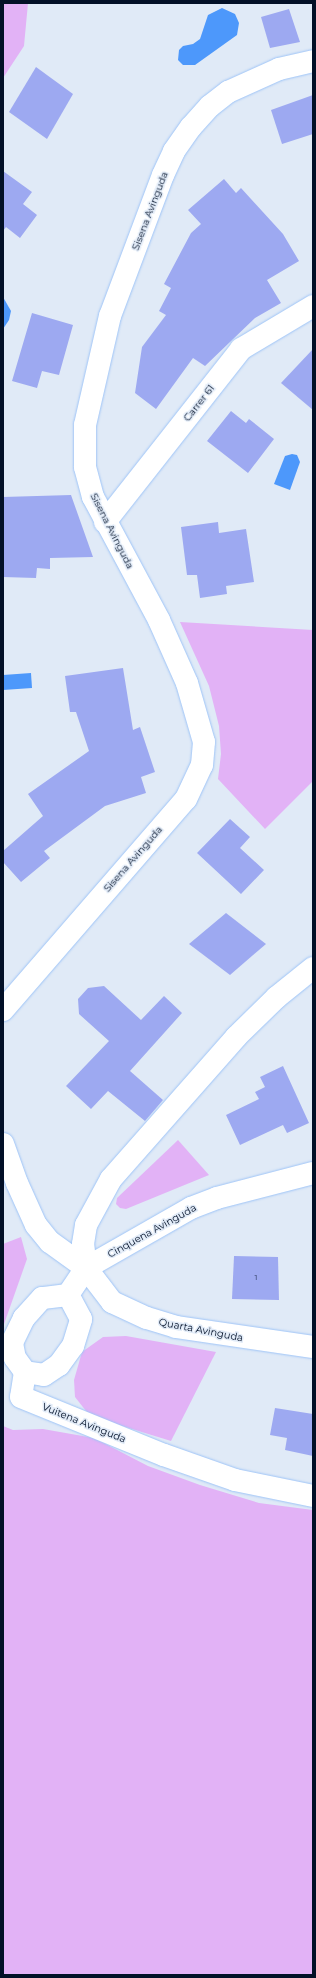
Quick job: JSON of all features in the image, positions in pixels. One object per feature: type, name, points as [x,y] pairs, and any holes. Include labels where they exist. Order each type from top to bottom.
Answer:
[{"type":"street","name":"Sisena Avinguda","points":[[3,1010],[186,799],[202,765],[203,735],[187,684],[159,620],[105,522],[93,497],[85,467],[85,425],[110,316],[163,175],[174,151],[210,106],[228,92],[254,78],[279,69],[313,61]]},
{"type":"street","name":"Carrer 61","points":[[105,522],[241,349],[313,306]]},
{"type":"street","points":[[68,1295],[81,1319],[73,1346],[59,1365],[44,1375],[25,1372],[15,1358],[12,1343],[24,1318],[42,1298],[68,1295],[86,1268],[83,1244],[86,1225],[111,1179],[184,1099],[236,1037],[277,997],[313,968]]},
{"type":"street","points":[[3,1144],[17,1183],[36,1224],[50,1242],[86,1268]]},
{"type":"street","name":"Cinquena Avinguda","points":[[86,1268],[191,1208],[217,1198],[313,1173]]},
{"type":"street","name":"Quarta Avinguda","points":[[86,1268],[112,1302],[147,1318],[227,1336],[313,1347]]},
{"type":"street","name":"Vuitena Avinguda","points":[[25,1372],[21,1397],[164,1455],[235,1480],[313,1496]]},
{"type":"shaded area","points":[[3,3],[28,3],[24,46],[3,78]]},
{"type":"shaded area","points":[[180,622],[313,630],[313,781],[265,829],[218,779],[221,754],[219,726],[209,686]]},
{"type":"shaded area","points":[[178,1140],[209,1175],[126,1209],[120,1208],[116,1204],[117,1198]]},
{"type":"shaded area","points":[[21,1237],[27,1259],[3,1327],[3,1244]]},
{"type":"shaded area","points":[[126,1336],[216,1352],[171,1441],[90,1416],[75,1397],[74,1380],[82,1352],[103,1337]]},
{"type":"shaded area","points":[[3,1426],[13,1430],[43,1429],[94,1438],[148,1466],[200,1485],[259,1503],[313,1510],[313,1975],[3,1975]]},
{"type":"water","points":[[222,8],[235,14],[239,23],[237,35],[195,65],[183,65],[178,60],[179,50],[183,46],[193,44],[200,39],[208,15]]},
{"type":"water","points":[[3,297],[11,311],[9,320],[3,329]]},
{"type":"water","points":[[292,454],[297,455],[300,462],[290,490],[274,484],[285,456]]},
{"type":"water","points":[[31,673],[32,688],[3,690],[3,675]]},
{"type":"building","points":[[289,9],[300,42],[270,48],[261,17]]},
{"type":"building","points":[[36,67],[73,94],[47,139],[9,112]]},
{"type":"building","points":[[313,95],[313,134],[282,144],[271,110]]},
{"type":"building","points":[[3,171],[32,192],[23,204],[37,215],[20,238],[6,227],[3,231]]},
{"type":"building","points":[[224,179],[236,193],[241,188],[283,234],[299,261],[267,280],[281,303],[255,318],[205,366],[193,358],[156,409],[135,393],[142,347],[166,315],[159,311],[171,288],[164,284],[191,233],[201,224],[188,210]]},
{"type":"building","points":[[32,313],[73,325],[59,375],[42,371],[37,388],[12,381]]},
{"type":"building","points":[[313,349],[313,410],[281,383]]},
{"type":"building","points":[[231,411],[246,423],[249,419],[274,439],[248,473],[207,441]]},
{"type":"building","points":[[71,495],[93,557],[50,558],[50,569],[37,568],[36,578],[3,577],[3,497]]},
{"type":"building","points":[[218,522],[219,533],[246,529],[254,582],[226,586],[227,594],[200,598],[197,575],[187,575],[181,527]]},
{"type":"building","points":[[123,668],[133,730],[140,727],[155,772],[141,777],[146,793],[105,806],[44,851],[50,858],[21,882],[3,862],[3,851],[43,816],[28,794],[89,751],[76,712],[70,712],[65,676]]},
{"type":"building","points":[[230,819],[250,837],[240,848],[264,870],[241,894],[197,853]]},
{"type":"building","points":[[226,913],[266,944],[230,975],[189,944]]},
{"type":"building","points":[[104,986],[141,1020],[164,996],[182,1013],[130,1071],[163,1100],[145,1121],[108,1091],[91,1109],[66,1086],[109,1041],[79,1014],[78,999],[88,988]]},
{"type":"building","points":[[283,1066],[309,1123],[287,1133],[283,1125],[240,1145],[226,1115],[259,1099],[255,1092],[265,1087],[260,1077]]},
{"type":"building","points":[[234,1256],[278,1257],[279,1300],[232,1299]]},
{"type":"building","points":[[275,1408],[313,1414],[313,1456],[285,1450],[287,1438],[270,1435]]}]
